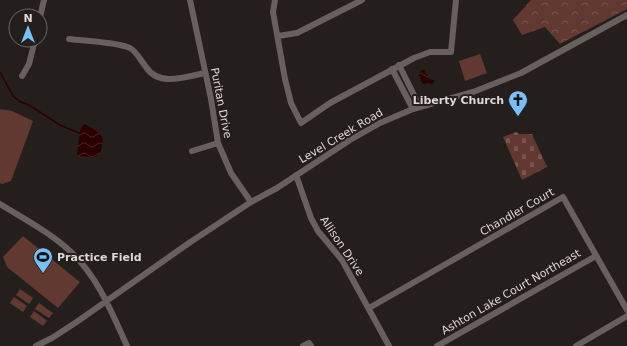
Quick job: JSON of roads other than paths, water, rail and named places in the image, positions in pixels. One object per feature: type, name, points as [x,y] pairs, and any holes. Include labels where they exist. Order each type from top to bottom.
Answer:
[{"type":"street","name":"Puritan Drive","points":[[190,0],[218,144],[231,173],[251,202]]},
{"type":"street","points":[[275,0],[273,12],[291,103],[301,123],[330,103],[399,65],[430,52],[451,52],[456,0]]},
{"type":"street","points":[[278,36],[298,33],[362,0]]},
{"type":"street","name":"Level Creek Road","points":[[36,346],[52,338],[78,321],[106,300],[251,202],[277,188],[380,123],[413,109],[473,92],[521,73],[627,15]]},
{"type":"street","points":[[69,39],[109,43],[130,48],[136,53],[148,71],[164,80],[205,73]]},
{"type":"street","points":[[22,76],[29,64],[33,48]]},
{"type":"street","points":[[399,65],[420,107]]},
{"type":"street","points":[[392,69],[413,109]]},
{"type":"street","points":[[192,151],[218,144]]},
{"type":"street","name":"Allison Drive","points":[[296,175],[311,218],[318,231],[342,260],[389,346]]},
{"type":"street","name":"Chandler Court","points":[[369,308],[563,197],[627,310]]},
{"type":"street","points":[[0,204],[41,230],[70,251],[86,268],[106,300],[127,346]]},
{"type":"street","name":"Ashton Lake Court Northeast","points":[[437,346],[596,256]]},
{"type":"street","points":[[576,346],[627,316]]},
{"type":"street","points":[[303,346],[309,343],[311,346]]},
{"type":"water","points":[[424,69],[429,79],[434,80],[433,84],[427,83],[423,85],[418,73]]},
{"type":"water","points":[[85,124],[100,134],[103,139],[101,151],[96,157],[79,156],[77,154],[80,131]]},
{"type":"waterway","points":[[0,72],[13,96],[19,101],[29,105],[60,125],[79,133]]},
{"type":"place","name":"Liberty Church","points":[[518,117]]},
{"type":"place","name":"Practice Field","points":[[43,274]]}]
